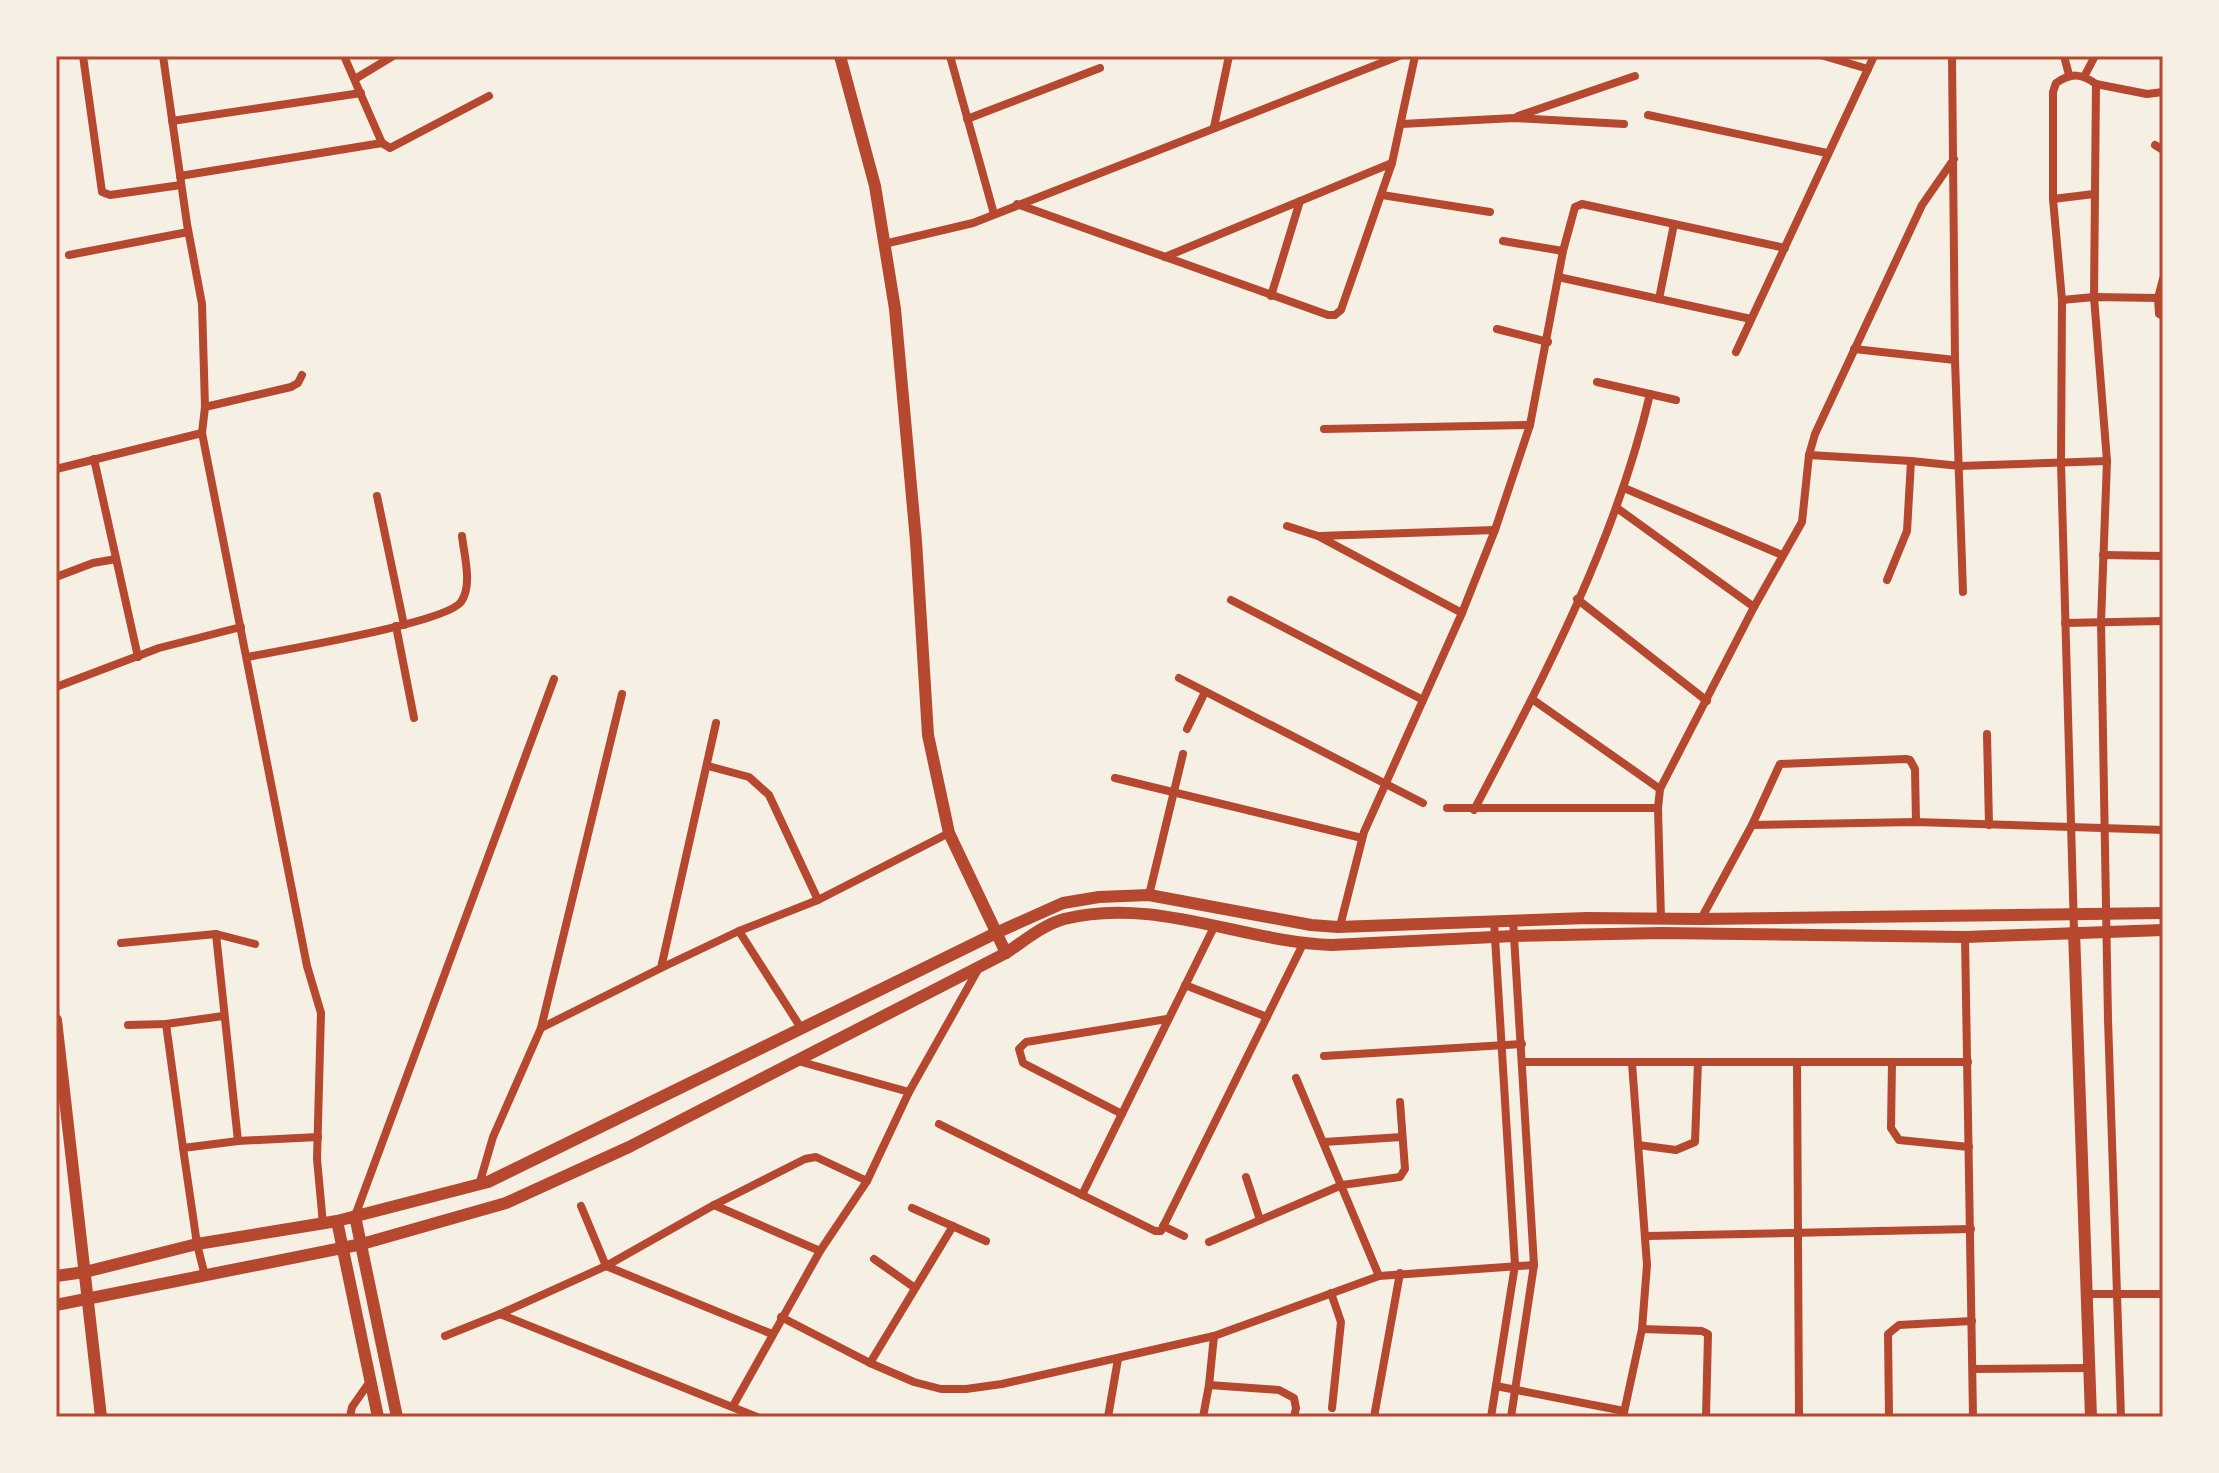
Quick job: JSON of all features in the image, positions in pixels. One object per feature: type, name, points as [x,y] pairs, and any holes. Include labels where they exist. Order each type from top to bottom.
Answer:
[{"type":"street","points":[[83,56],[102,192],[110,195],[382,143]]},
{"type":"street","points":[[163,56],[188,232],[202,304],[205,407],[202,433],[307,966],[321,1013],[318,1137],[323,1224]]},
{"type":"street","points":[[344,56],[382,143],[390,148],[489,96]]},
{"type":"street","points":[[355,79],[393,56]]},
{"type":"street","points":[[840,56],[875,186],[895,309],[915,526],[928,735],[949,833],[1006,953]]},
{"type":"street","points":[[950,56],[994,214]]},
{"type":"street","points":[[1214,127],[1229,56]]},
{"type":"street","points":[[884,244],[973,223],[1399,56]]},
{"type":"street","points":[[1017,204],[1271,296],[1328,315],[1338,314],[1392,163],[1415,56]]},
{"type":"street","points":[[1824,56],[1868,69]]},
{"type":"street","points":[[1736,352],[1874,56]]},
{"type":"street","points":[[1952,56],[1955,360],[1963,592]]},
{"type":"street","points":[[2064,56],[2069,75]]},
{"type":"street","points":[[2085,75],[2095,56]]},
{"type":"street","points":[[967,119],[1100,68]]},
{"type":"street","points":[[2091,1417],[2072,912],[2061,463],[2062,300],[2053,199],[2053,92],[2056,83],[2069,75],[2085,75],[2096,84],[2147,94],[2163,92]]},
{"type":"street","points":[[1514,118],[1635,76]]},
{"type":"street","points":[[2096,84],[2094,297],[2107,461],[2101,622],[2121,1417]]},
{"type":"street","points":[[172,121],[361,93]]},
{"type":"street","points":[[1648,115],[1827,153]]},
{"type":"street","points":[[1402,124],[1514,118],[1624,124]]},
{"type":"street","points":[[1661,919],[1660,789],[1754,607],[1802,522],[1809,455],[1815,434],[1922,205],[1954,159]]},
{"type":"street","points":[[1165,257],[1392,163]]},
{"type":"street","points":[[2053,199],[2094,194]]},
{"type":"street","points":[[1382,195],[1490,212]]},
{"type":"street","points":[[1271,296],[1300,201]]},
{"type":"street","points":[[1340,926],[1362,838],[1384,782],[1462,613],[1495,530],[1530,425],[1573,210],[1578,204],[1785,248]]},
{"type":"street","points":[[1659,299],[1674,224]]},
{"type":"street","points":[[69,255],[188,232]]},
{"type":"street","points":[[1503,241],[1563,251]]},
{"type":"street","points":[[1558,277],[1751,319]]},
{"type":"street","points":[[2163,279],[2158,298],[2159,314],[2163,316]]},
{"type":"street","points":[[2062,300],[2158,298]]},
{"type":"street","points":[[1497,329],[1548,342]]},
{"type":"street","points":[[1854,349],[1955,360]]},
{"type":"street","points":[[205,407],[291,387],[298,383],[302,375]]},
{"type":"street","points":[[1597,382],[1676,400]]},
{"type":"street","points":[[1474,810],[1532,699],[1617,508],[1639,444],[1650,394]]},
{"type":"street","points":[[1324,429],[1530,425]]},
{"type":"street","points":[[56,469],[202,433]]},
{"type":"street","points":[[1809,455],[1960,466],[2107,461]]},
{"type":"street","points":[[94,459],[138,657]]},
{"type":"street","points":[[1887,580],[1907,531],[1911,461]]},
{"type":"street","points":[[1624,488],[1782,555]]},
{"type":"street","points":[[377,496],[414,718]]},
{"type":"street","points":[[1617,508],[1754,607]]},
{"type":"street","points":[[1287,526],[1318,536],[1462,613]]},
{"type":"street","points":[[1318,536],[1495,530]]},
{"type":"street","points":[[248,657],[448,612],[462,601],[466,581],[462,536]]},
{"type":"street","points":[[2103,555],[2163,556]]},
{"type":"street","points":[[56,577],[93,563],[116,559]]},
{"type":"street","points":[[1577,599],[1707,701]]},
{"type":"street","points":[[1231,600],[1423,700]]},
{"type":"street","points":[[2065,623],[2163,621]]},
{"type":"street","points":[[56,687],[159,648],[241,627]]},
{"type":"street","points":[[1179,678],[1423,803]]},
{"type":"street","points":[[397,1417],[355,1216],[554,679]]},
{"type":"street","points":[[1187,729],[1205,692]]},
{"type":"street","points":[[479,1185],[493,1137],[541,1028],[622,694]]},
{"type":"street","points":[[1532,699],[1660,789]]},
{"type":"street","points":[[661,968],[716,723]]},
{"type":"street","points":[[1987,734],[1989,825]]},
{"type":"street","points":[[1149,895],[1183,754]]},
{"type":"street","points":[[1701,919],[1752,825],[1780,764],[1910,760],[1915,769],[1916,822]]},
{"type":"street","points":[[708,766],[749,777],[769,795],[818,900]]},
{"type":"street","points":[[1115,778],[1362,838]]},
{"type":"street","points":[[1447,808],[1658,808]]},
{"type":"street","points":[[1752,825],[1916,822],[2163,830]]},
{"type":"street","points":[[541,1028],[739,931],[818,900],[949,833]]},
{"type":"street","points":[[56,1276],[85,1272],[197,1244],[337,1221],[479,1185],[1063,903],[1099,897],[1149,895],[1311,925],[1340,926],[1513,920],[2163,913]]},
{"type":"street","points":[[56,1305],[362,1244],[506,1203],[629,1147],[1006,953],[1049,925],[1065,919],[1102,913],[1146,914],[1303,944],[1332,945],[1661,933],[1965,937],[2163,930]]},
{"type":"street","points":[[1511,1417],[1534,1265],[1513,920]]},
{"type":"street","points":[[1491,1417],[1515,1265],[1494,921]]},
{"type":"street","points":[[1082,1195],[1215,925]]},
{"type":"street","points":[[739,931],[801,1028]]},
{"type":"street","points":[[216,934],[238,1141]]},
{"type":"street","points":[[121,943],[216,934],[255,944]]},
{"type":"street","points":[[1965,937],[1973,1417]]},
{"type":"street","points":[[939,1124],[1155,1231],[1161,1231],[1303,944]]},
{"type":"street","points":[[733,1406],[820,1251],[867,1181],[909,1092],[980,966]]},
{"type":"street","points":[[1185,985],[1267,1017]]},
{"type":"street","points":[[128,1025],[166,1024],[223,1016]]},
{"type":"street","points":[[1122,1114],[1023,1063],[1019,1049],[1026,1042],[1167,1019]]},
{"type":"street","points":[[56,1020],[101,1417]]},
{"type":"street","points":[[166,1024],[197,1244],[205,1276]]},
{"type":"street","points":[[1324,1056],[1522,1044]]},
{"type":"street","points":[[798,1061],[909,1092]]},
{"type":"street","points":[[1523,1062],[1968,1062]]},
{"type":"street","points":[[1638,1145],[1676,1150],[1695,1142],[1698,1062]]},
{"type":"street","points":[[1797,1062],[1799,1417]]},
{"type":"street","points":[[1892,1062],[1891,1128],[1899,1140],[1969,1147]]},
{"type":"street","points":[[1496,1386],[1624,1414],[1642,1329],[1647,1236],[1632,1063]]},
{"type":"street","points":[[1296,1078],[1379,1276]]},
{"type":"street","points":[[1209,1242],[1342,1185],[1400,1177],[1405,1169],[1400,1102]]},
{"type":"street","points":[[183,1148],[238,1141],[318,1137]]},
{"type":"street","points":[[1324,1142],[1402,1137]]},
{"type":"street","points":[[445,1336],[606,1266],[714,1205],[805,1159],[816,1157],[867,1181]]},
{"type":"street","points":[[1246,1177],[1260,1220]]},
{"type":"street","points":[[714,1205],[820,1251]]},
{"type":"street","points":[[581,1206],[606,1266],[772,1334]]},
{"type":"street","points":[[912,1208],[986,1241]]},
{"type":"street","points":[[337,1221],[378,1417]]},
{"type":"street","points":[[870,1363],[953,1226]]},
{"type":"street","points":[[1163,1226],[1184,1236]]},
{"type":"street","points":[[1647,1236],[1971,1229]]},
{"type":"street","points":[[874,1259],[915,1288]]},
{"type":"street","points":[[781,1317],[870,1363],[924,1385],[954,1390],[1002,1384],[1214,1336],[1379,1276],[1534,1265]]},
{"type":"street","points":[[1374,1417],[1400,1273]]},
{"type":"street","points":[[1331,1293],[1341,1322],[1332,1408]]},
{"type":"street","points":[[2086,1294],[2163,1294]]},
{"type":"street","points":[[500,1314],[757,1417]]},
{"type":"street","points":[[1889,1417],[1888,1334],[1899,1325],[1972,1321]]},
{"type":"street","points":[[1642,1329],[1702,1331],[1708,1334],[1706,1417]]},
{"type":"street","points":[[1203,1417],[1214,1336]]},
{"type":"street","points":[[1108,1417],[1118,1359]]},
{"type":"street","points":[[1973,1369],[2090,1368]]},
{"type":"street","points":[[350,1417],[352,1407],[371,1380]]},
{"type":"street","points":[[1209,1385],[1279,1390],[1294,1398],[1294,1417]]}]
